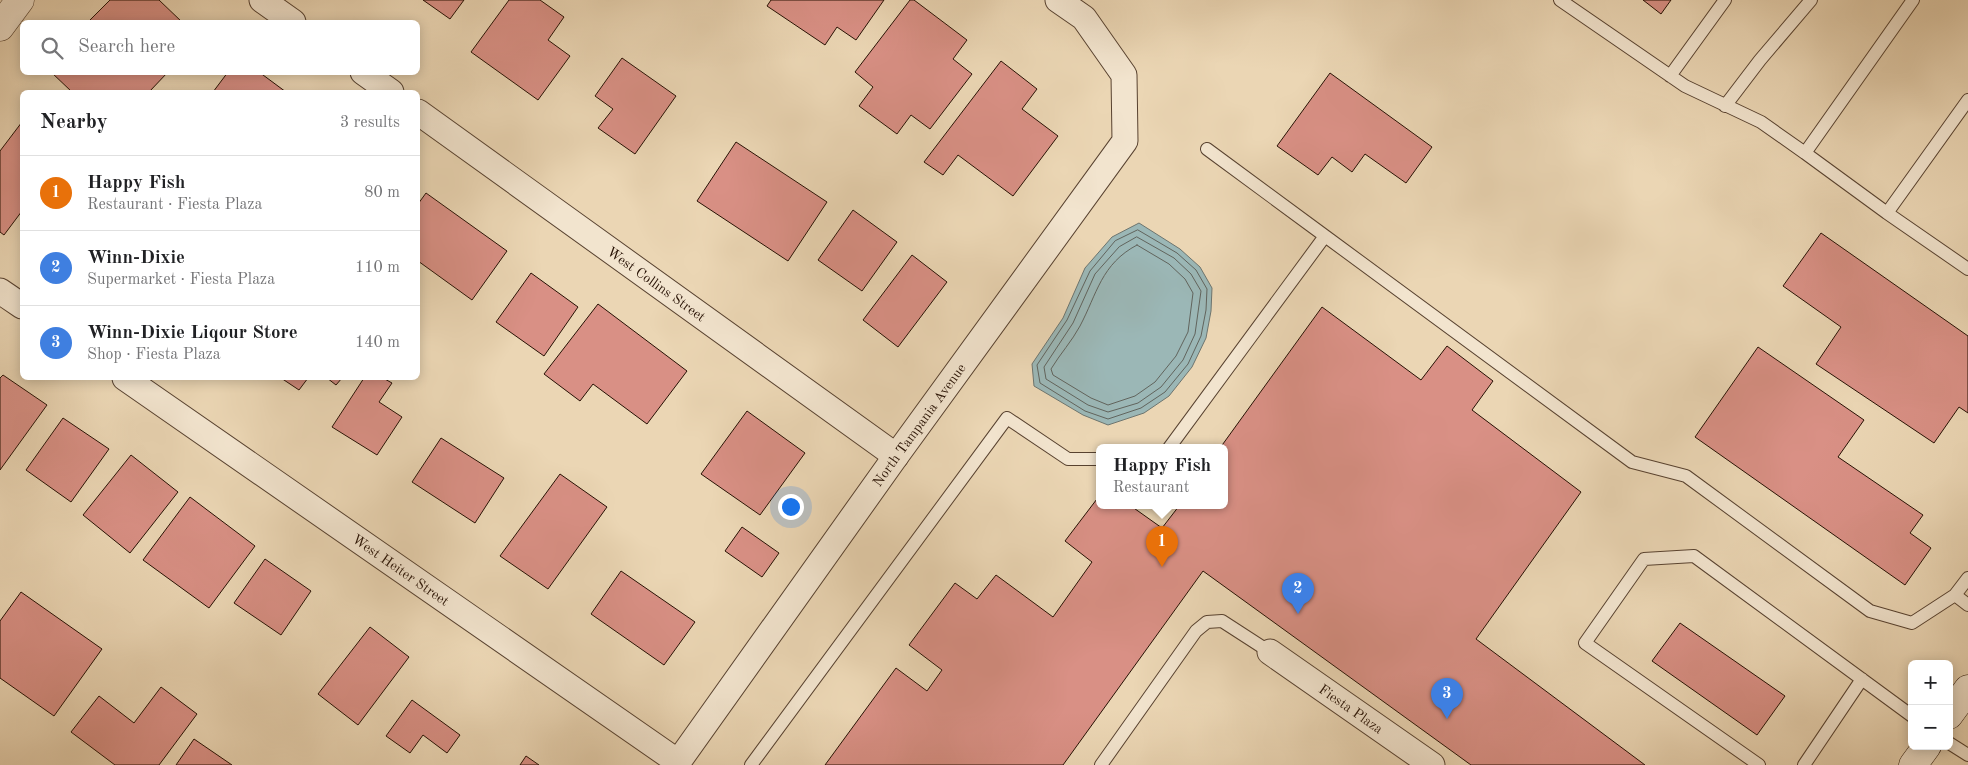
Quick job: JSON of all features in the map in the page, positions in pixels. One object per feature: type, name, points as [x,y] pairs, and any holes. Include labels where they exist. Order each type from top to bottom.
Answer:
[{"type":"main road","points":[[0,27],[20,0]]},
{"type":"main road","points":[[1953,710],[1968,689]]},
{"type":"main road","points":[[1913,765],[1924,750]]},
{"type":"street","points":[[262,0],[290,20]]},
{"type":"street","name":"North Tampania Avenue","points":[[676,764],[896,456],[1125,141],[1124,75],[1084,18],[1058,0]]},
{"type":"street","points":[[367,75],[387,90]]},
{"type":"street","name":"West Collins Street","points":[[420,113],[896,456]]},
{"type":"street","points":[[0,291],[20,305]]},
{"type":"street","name":"West Heiter Street","points":[[128,380],[676,764]]},
{"type":"street","name":"Fiesta Plaza","points":[[1270,652],[1430,764]]},
{"type":"lane","points":[[1560,0],[1685,86],[1761,122],[1968,269]]},
{"type":"lane","points":[[1670,76],[1725,0]]},
{"type":"lane","points":[[1725,106],[1760,60],[1811,0]]},
{"type":"lane","points":[[1805,154],[1913,0]]},
{"type":"lane","points":[[1887,213],[1968,100]]},
{"type":"lane","points":[[1207,149],[1632,462],[1686,476],[1870,611],[1912,623],[1955,595],[1968,578]]},
{"type":"lane","points":[[1172,444],[1325,236]]},
{"type":"lane","points":[[751,765],[1007,418],[1068,459],[1096,459]]},
{"type":"lane","points":[[1759,765],[1585,644],[1644,559],[1694,556],[1908,713]]},
{"type":"lane","points":[[1955,595],[1968,605]]},
{"type":"lane","points":[[1101,765],[1196,631],[1207,622],[1222,621],[1270,652]]},
{"type":"lane","points":[[1804,765],[1862,680]]},
{"type":"lane","points":[[1953,746],[1968,755]]},
{"type":"water","points":[[1139,223],[1180,249],[1200,267],[1212,288],[1211,311],[1206,338],[1192,367],[1169,396],[1144,413],[1108,425],[1083,415],[1034,386],[1032,364],[1063,318],[1085,268],[1112,237]]},
{"type":"building","points":[[110,0],[159,0],[180,20],[90,20]]},
{"type":"building","points":[[423,0],[464,0],[450,19]]},
{"type":"building","points":[[509,0],[540,0],[564,17],[548,40],[570,56],[538,100],[471,52]]},
{"type":"building","points":[[771,0],[884,0],[856,40],[837,27],[825,45],[767,6]]},
{"type":"building","points":[[910,0],[914,0],[967,40],[953,59],[972,74],[930,129],[911,115],[897,134],[859,106],[873,87],[855,72]]},
{"type":"building","points":[[1643,0],[1671,0],[1661,14]]},
{"type":"building","points":[[622,58],[676,96],[635,154],[598,128],[613,109],[595,96]]},
{"type":"building","points":[[1001,61],[1037,89],[1022,109],[1058,136],[1013,196],[958,155],[943,175],[924,162]]},
{"type":"building","points":[[1330,73],[1432,147],[1406,183],[1365,154],[1352,172],[1332,157],[1318,175],[1277,146]]},
{"type":"building","points":[[54,75],[165,75],[151,90],[70,90]]},
{"type":"building","points":[[226,75],[263,75],[283,90],[214,90]]},
{"type":"building","points":[[20,125],[20,214],[4,235],[0,232],[0,151]]},
{"type":"building","points":[[736,142],[827,202],[788,261],[697,201]]},
{"type":"building","points":[[426,193],[507,251],[472,300],[420,262],[420,201]]},
{"type":"building","points":[[853,210],[897,242],[862,291],[818,260]]},
{"type":"building","points":[[1821,233],[1968,336],[1968,413],[1959,407],[1934,443],[1816,364],[1841,327],[1783,286]]},
{"type":"building","points":[[912,255],[947,282],[898,347],[863,320]]},
{"type":"building","points":[[531,273],[578,307],[544,356],[496,322]]},
{"type":"building","points":[[598,304],[687,371],[647,424],[593,384],[580,401],[544,374]]},
{"type":"building","points":[[1322,307],[1421,380],[1447,346],[1493,381],[1472,410],[1581,492],[1476,639],[1645,765],[1471,765],[1203,571],[1063,765],[825,765],[896,668],[927,691],[942,670],[909,645],[955,583],[977,599],[996,575],[1053,617],[1092,562],[1065,541],[1096,500],[1096,509],[1135,509],[1162,528],[1177,509],[1228,509],[1228,444],[1223,444]]},
{"type":"building","points":[[1758,347],[1864,420],[1838,457],[1923,515],[1910,533],[1931,548],[1905,585],[1695,437]]},
{"type":"building","points":[[3,375],[47,405],[0,470],[0,378]]},
{"type":"building","points":[[284,380],[306,380],[299,390]]},
{"type":"building","points":[[330,380],[340,380],[336,385]]},
{"type":"building","points":[[363,380],[387,380],[392,383],[379,402],[402,417],[377,455],[332,427]]},
{"type":"building","points":[[747,411],[805,453],[760,515],[701,474]]},
{"type":"building","points":[[63,418],[109,449],[71,502],[26,470]]},
{"type":"building","points":[[441,438],[504,478],[475,523],[412,482]]},
{"type":"building","points":[[131,455],[178,492],[130,553],[83,515]]},
{"type":"building","points":[[560,474],[607,507],[548,589],[500,556]]},
{"type":"building","points":[[190,497],[255,546],[209,608],[143,560]]},
{"type":"building","points":[[742,527],[779,553],[762,577],[725,551]]},
{"type":"building","points":[[265,559],[311,591],[281,635],[234,603]]},
{"type":"building","points":[[621,571],[695,622],[664,665],[591,614]]},
{"type":"building","points":[[21,592],[102,649],[54,716],[0,678],[0,621]]},
{"type":"building","points":[[1680,623],[1785,696],[1757,735],[1652,661]]},
{"type":"building","points":[[370,627],[409,657],[358,725],[318,694]]},
{"type":"building","points":[[161,687],[197,714],[159,765],[115,765],[71,732],[99,696],[134,723]]},
{"type":"building","points":[[412,700],[460,735],[447,753],[423,735],[410,753],[386,736]]},
{"type":"building","points":[[194,739],[232,765],[176,765]]},
{"type":"building","points":[[526,756],[539,765],[520,765]]},
{"type":"place","name":"Happy Fish","points":[[1162,567]]},
{"type":"place","name":"Winn-Dixie","points":[[1298,614]]},
{"type":"place","name":"Winn-Dixie Liqour Store","points":[[1447,719]]}]
